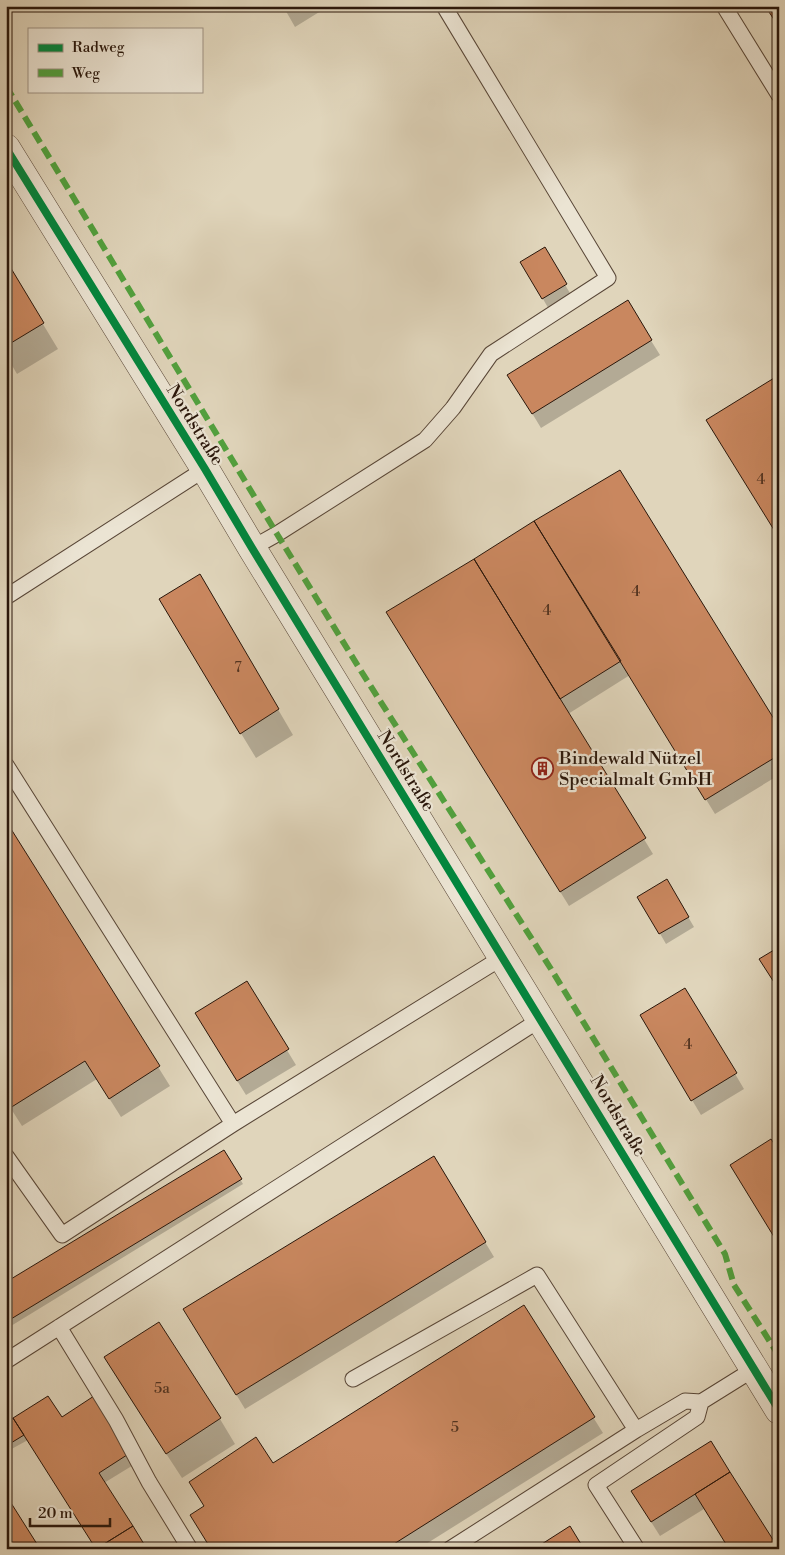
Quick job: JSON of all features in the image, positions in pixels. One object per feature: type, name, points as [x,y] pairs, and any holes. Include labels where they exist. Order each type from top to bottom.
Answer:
[{"type":"street","name":"Nordstraße","points":[[6,148],[778,1408]]},
{"type":"lane","points":[[252,548],[425,440],[453,408],[491,354],[608,278],[444,6]]},
{"type":"lane","points":[[724,6],[779,95]]},
{"type":"lane","points":[[6,597],[204,469]]},
{"type":"lane","points":[[6,765],[233,1124]]},
{"type":"lane","points":[[6,1156],[62,1235],[233,1124],[503,957]]},
{"type":"lane","points":[[6,1361],[541,1019]]},
{"type":"lane","points":[[353,1379],[537,1275],[636,1430]]},
{"type":"lane","points":[[59,1327],[116,1420],[149,1482],[190,1549]]},
{"type":"lane","points":[[450,1549],[636,1430],[685,1401],[701,1402],[754,1369]]},
{"type":"lane","points":[[637,1549],[596,1485],[697,1417],[701,1402]]},
{"type":"building","points":[[765,6],[779,6],[779,27]]},
{"type":"building","points":[[545,247],[567,284],[542,299],[520,262]]},
{"type":"building","points":[[6,260],[44,323],[6,346]]},
{"type":"building","points":[[628,300],[652,340],[532,414],[507,375]]},
{"type":"building","points":[[779,375],[779,538],[706,420]]},
{"type":"building","name":"Bindewald Nützel Specialmalt GmbH","points":[[620,470],[779,727],[779,755],[705,800],[534,521]]},
{"type":"building","name":"Bindewald Nützel Specialmalt GmbH","points":[[534,521],[621,661],[560,699],[474,559]]},
{"type":"building","name":"Bindewald Nützel Specialmalt GmbH","points":[[474,559],[646,838],[560,892],[386,612]]},
{"type":"building","points":[[200,574],[279,709],[240,734],[159,599]]},
{"type":"building","points":[[6,821],[160,1066],[109,1099],[85,1061],[10,1108],[6,1102]]},
{"type":"building","points":[[667,879],[689,917],[659,934],[637,897]]},
{"type":"building","points":[[779,947],[779,990],[759,959]]},
{"type":"building","points":[[247,981],[289,1049],[237,1081],[195,1013]]},
{"type":"building","points":[[685,988],[737,1073],[691,1101],[640,1015]]},
{"type":"building","points":[[771,1139],[779,1151],[779,1245],[730,1165]]},
{"type":"building","points":[[224,1150],[242,1179],[6,1322],[6,1282]]},
{"type":"building","points":[[434,1156],[486,1242],[236,1395],[183,1309]]},
{"type":"building","points":[[524,1305],[595,1417],[386,1549],[211,1549],[190,1515],[204,1506],[189,1482],[256,1437],[273,1463]]},
{"type":"building","points":[[159,1322],[221,1418],[166,1454],[104,1357]]},
{"type":"building","points":[[48,1396],[62,1417],[94,1396],[130,1453],[99,1473],[133,1526],[96,1549],[13,1418]]},
{"type":"building","points":[[13,1418],[24,1435],[6,1446],[6,1422]]},
{"type":"building","points":[[711,1441],[730,1472],[651,1522],[631,1491]]},
{"type":"building","points":[[730,1472],[779,1549],[729,1549],[695,1494]]},
{"type":"building","points":[[6,1495],[37,1544],[30,1549],[6,1549]]},
{"type":"building","points":[[133,1526],[147,1549],[96,1549]]},
{"type":"building","points":[[570,1526],[584,1549],[534,1549]]},
{"type":"marked path","points":[[6,86],[361,671],[551,969],[725,1254],[734,1285],[779,1356]]},
{"type":"cycle path","points":[[6,148],[205,469],[779,1410]]},
{"type":"place","name":"Bindewald Nützel Specialmalt GmbH","points":[[543,768]]}]
